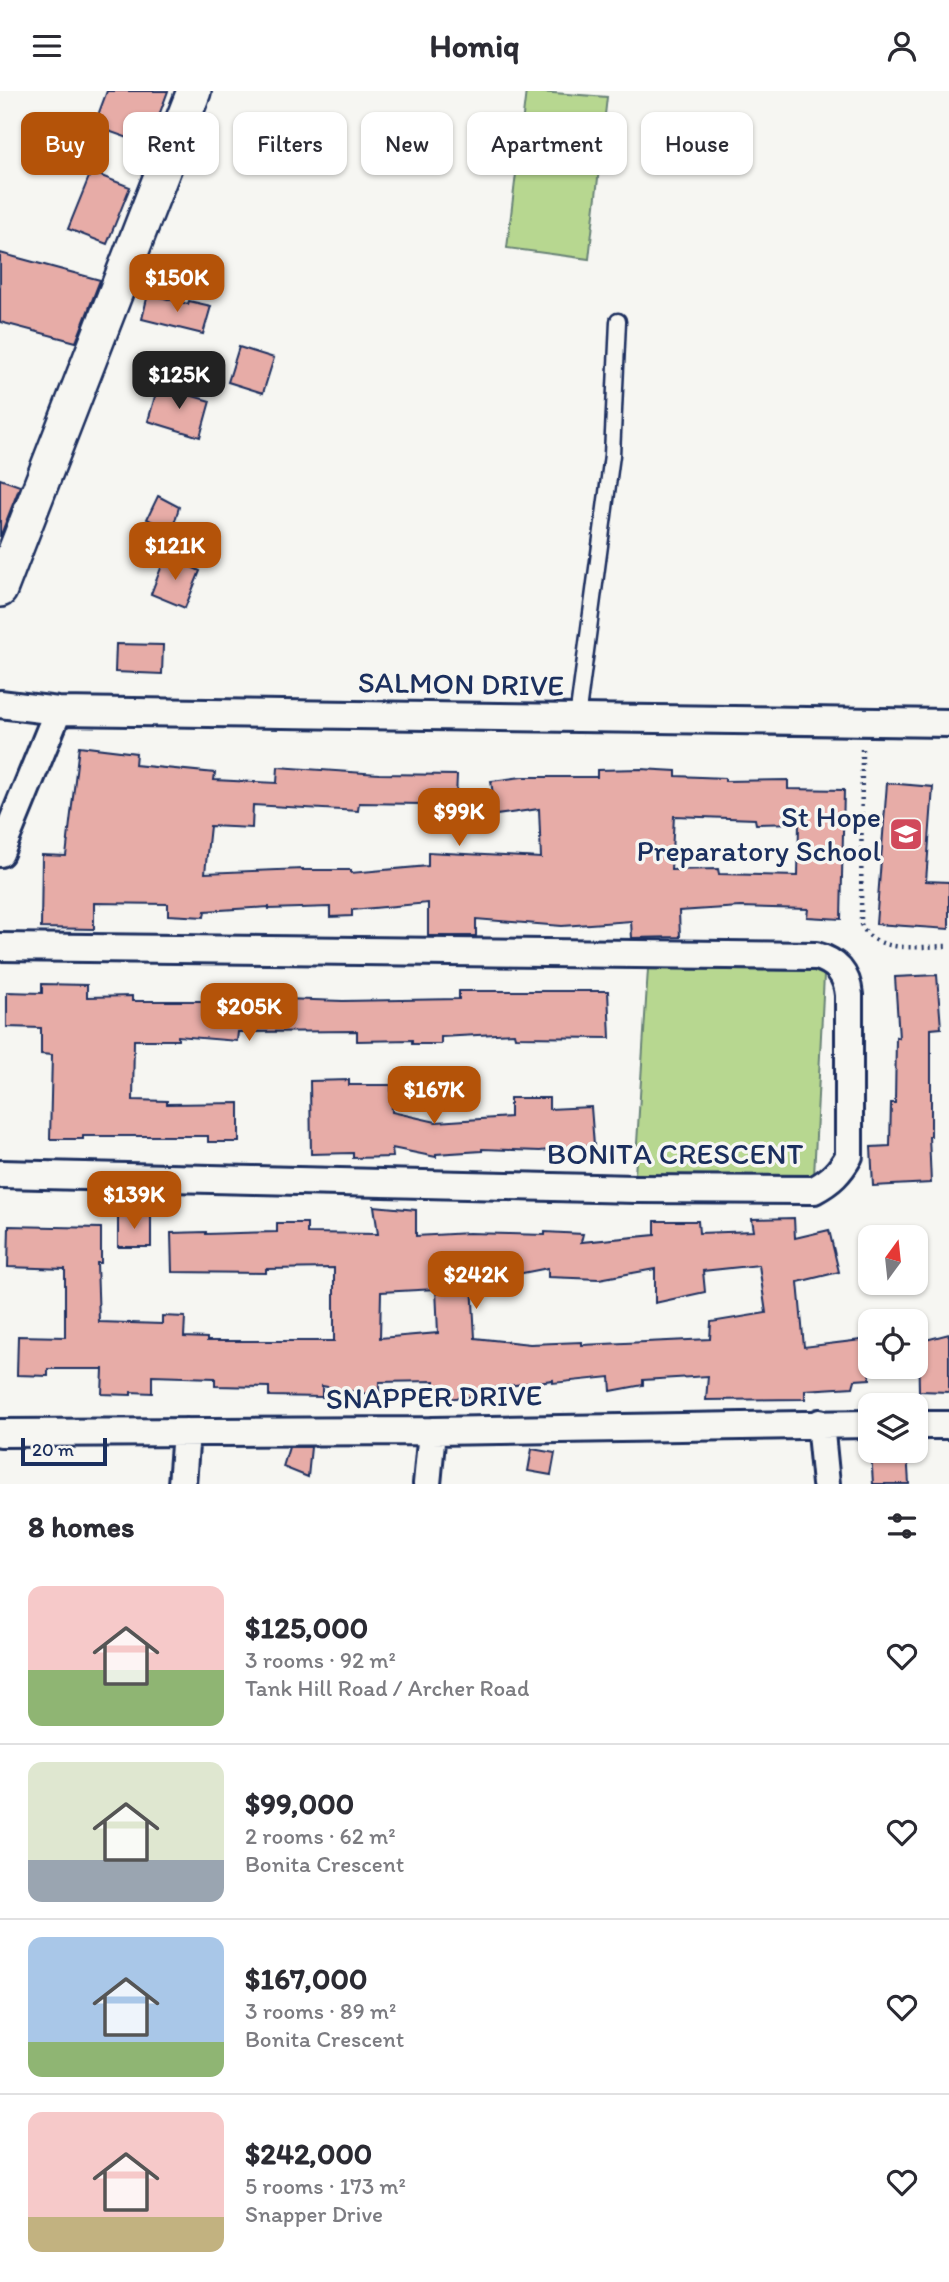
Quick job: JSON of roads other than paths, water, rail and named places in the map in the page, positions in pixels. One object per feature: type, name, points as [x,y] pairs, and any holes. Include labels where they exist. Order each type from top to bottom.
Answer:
[{"type":"street","points":[[0,590],[194,91]]},
{"type":"street","name":"SALMON DRIVE","points":[[0,704],[58,711],[949,723]]},
{"type":"street","points":[[0,853],[58,711]]},
{"type":"street","name":"BONITA CRESCENT","points":[[0,947],[816,956],[836,965],[848,983],[849,995],[849,1156],[841,1171],[814,1190],[636,1189],[0,1174]]},
{"type":"street","points":[[821,1423],[826,1484]]},
{"type":"street","name":"SNAPPER DRIVE","points":[[0,1433],[432,1431],[858,1424]]},
{"type":"street","points":[[928,1425],[949,1425]]},
{"type":"street","points":[[427,1484],[432,1431]]},
{"type":"street","points":[[182,1484],[186,1432]]},
{"type":"lane","points":[[577,719],[612,455],[618,321]]},
{"type":"place","name":"St Hope Preparatory School","points":[[906,834]]}]
